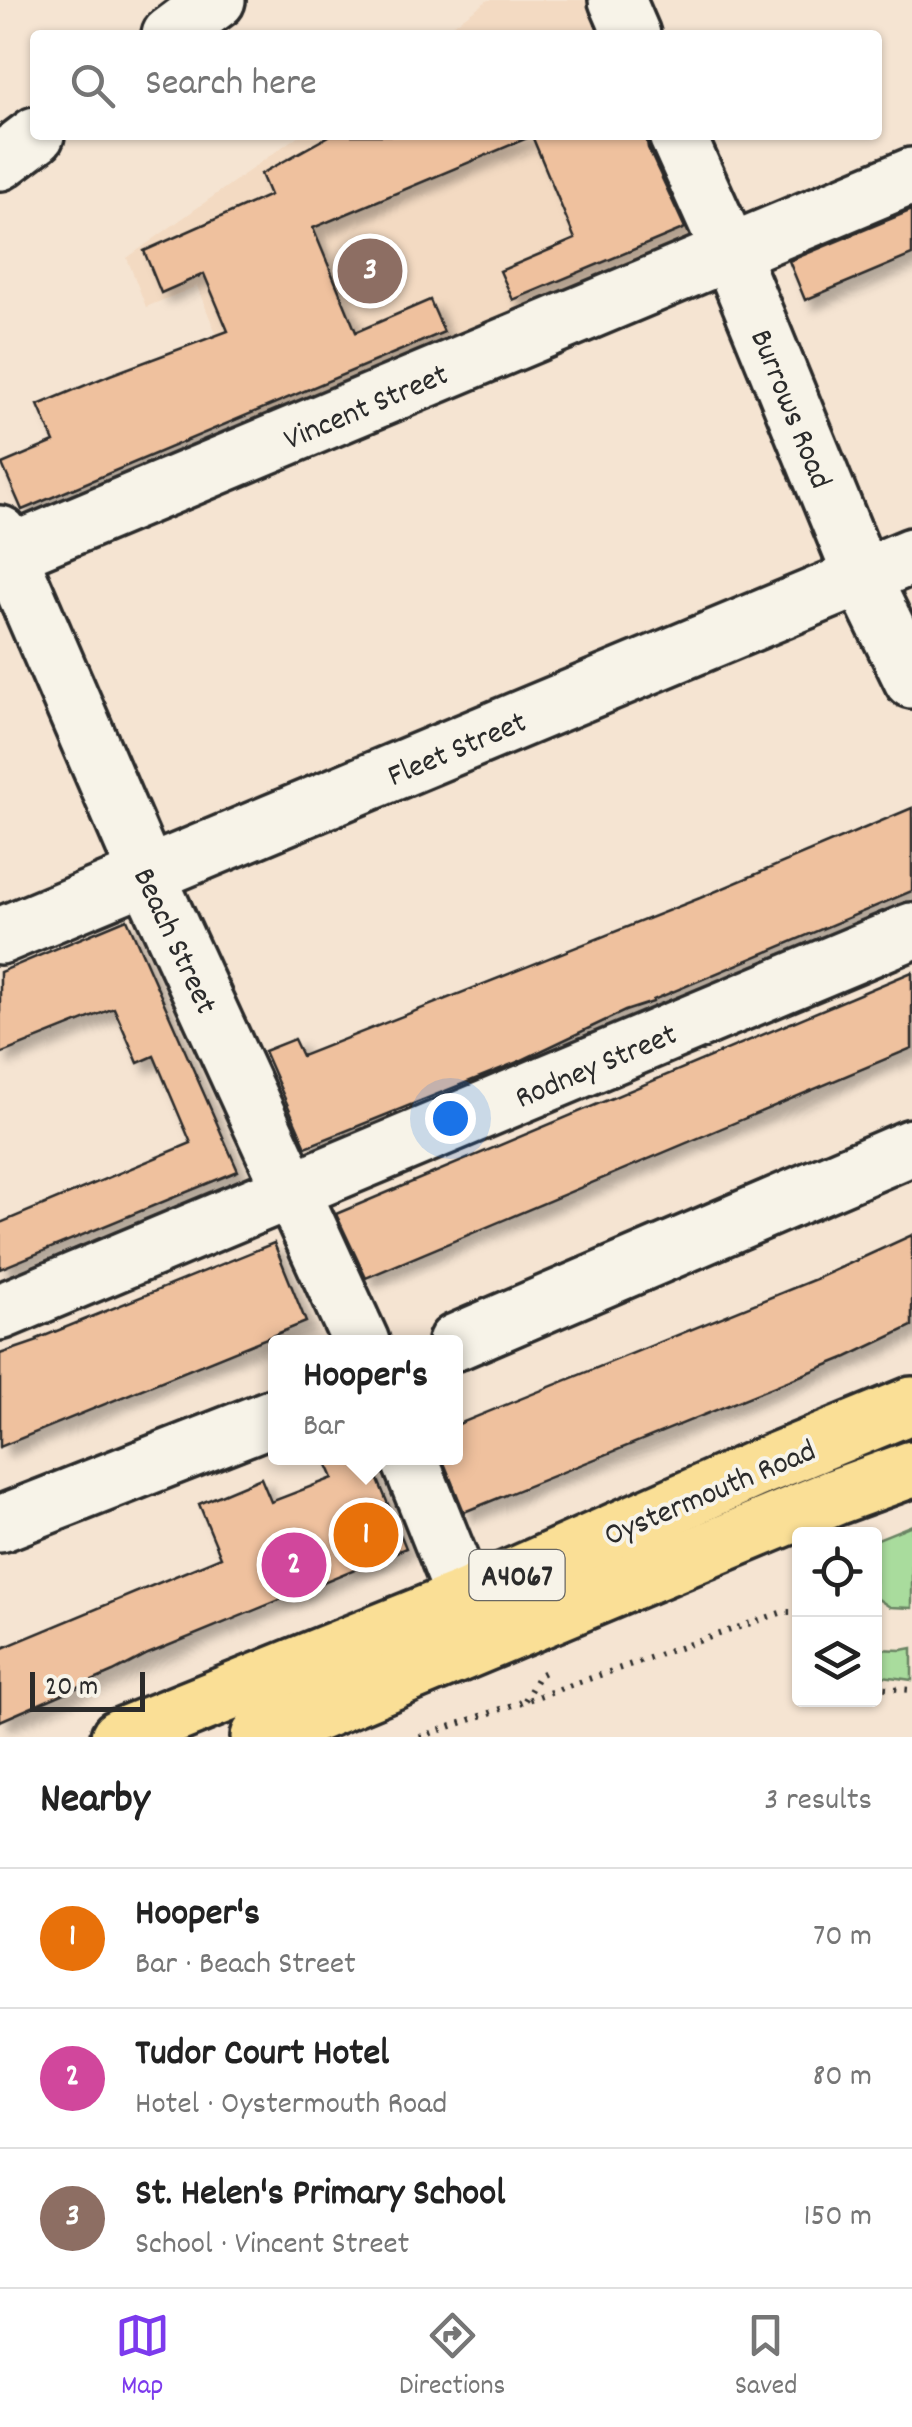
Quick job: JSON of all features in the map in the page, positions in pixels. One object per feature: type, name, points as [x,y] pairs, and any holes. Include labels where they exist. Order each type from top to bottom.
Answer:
[{"type":"main road","name":"Oystermouth Road","points":[[119,1737],[465,1598],[912,1405]]},
{"type":"main road","name":"Oystermouth Road","points":[[258,1737],[912,1469]]},
{"type":"street","points":[[177,30],[216,0]]},
{"type":"street","points":[[617,0],[630,30]]},
{"type":"street","points":[[0,162],[30,140]]},
{"type":"street","name":"Burrows Road","points":[[679,140],[730,253],[862,579],[912,680]]},
{"type":"street","name":"Vincent Street","points":[[3,548],[647,288],[912,176]]},
{"type":"street","name":"Beach Street","points":[[3,548],[147,876],[358,1335]]},
{"type":"street","name":"Fleet Street","points":[[0,936],[912,556]]},
{"type":"street","name":"Rodney Street","points":[[0,1312],[912,931]]},
{"type":"street","points":[[463,1339],[912,1146]]},
{"type":"street","points":[[0,1524],[268,1419]]},
{"type":"street","points":[[412,1465],[465,1598]]},
{"type":"path","points":[[420,1737],[749,1623],[792,1612]]},
{"type":"path","points":[[882,1688],[912,1690]]},
{"type":"shaded area","points":[[488,0],[608,0],[621,30],[446,30]]},
{"type":"shaded area","points":[[292,140],[667,140],[704,231],[252,423],[197,286],[146,307],[127,258]]},
{"type":"green space","points":[[912,1525],[912,1608],[890,1607],[882,1602],[882,1537]]},
{"type":"green space","points":[[912,1648],[912,1680],[882,1676],[882,1649]]},
{"type":"building","points":[[322,140],[522,140],[313,228],[356,332],[430,300],[444,332],[22,510],[2,464],[54,442],[38,405],[228,331],[204,274],[161,293],[144,251],[270,195],[261,174]]},
{"type":"building","points":[[534,140],[647,140],[685,228],[513,300],[500,271],[575,239]]},
{"type":"building","points":[[912,210],[912,255],[805,300],[789,261]]},
{"type":"building","points":[[912,808],[912,891],[625,1011],[520,1061],[306,1147],[264,1051],[294,1039],[302,1056],[700,898]]},
{"type":"building","points":[[127,919],[238,1171],[0,1269],[0,1223],[191,1143],[154,1056],[138,1063],[114,1008],[0,1054],[0,972]]},
{"type":"building","points":[[912,972],[912,1048],[366,1278],[336,1214]]},
{"type":"building","points":[[912,1235],[912,1326],[847,1357],[464,1512],[445,1465],[463,1465],[463,1422],[818,1278]]},
{"type":"building","points":[[274,1243],[306,1322],[0,1447],[0,1354]]},
{"type":"building","points":[[327,1465],[372,1465],[406,1548],[148,1654],[0,1721],[0,1649],[221,1557],[199,1504],[261,1478],[271,1502],[333,1478]]},
{"type":"place","name":"St. Helen's Primary School","points":[[370,271]]},
{"type":"place","name":"Hooper's","points":[[366,1535]]},
{"type":"place","name":"Tudor Court Hotel","points":[[294,1565]]}]
